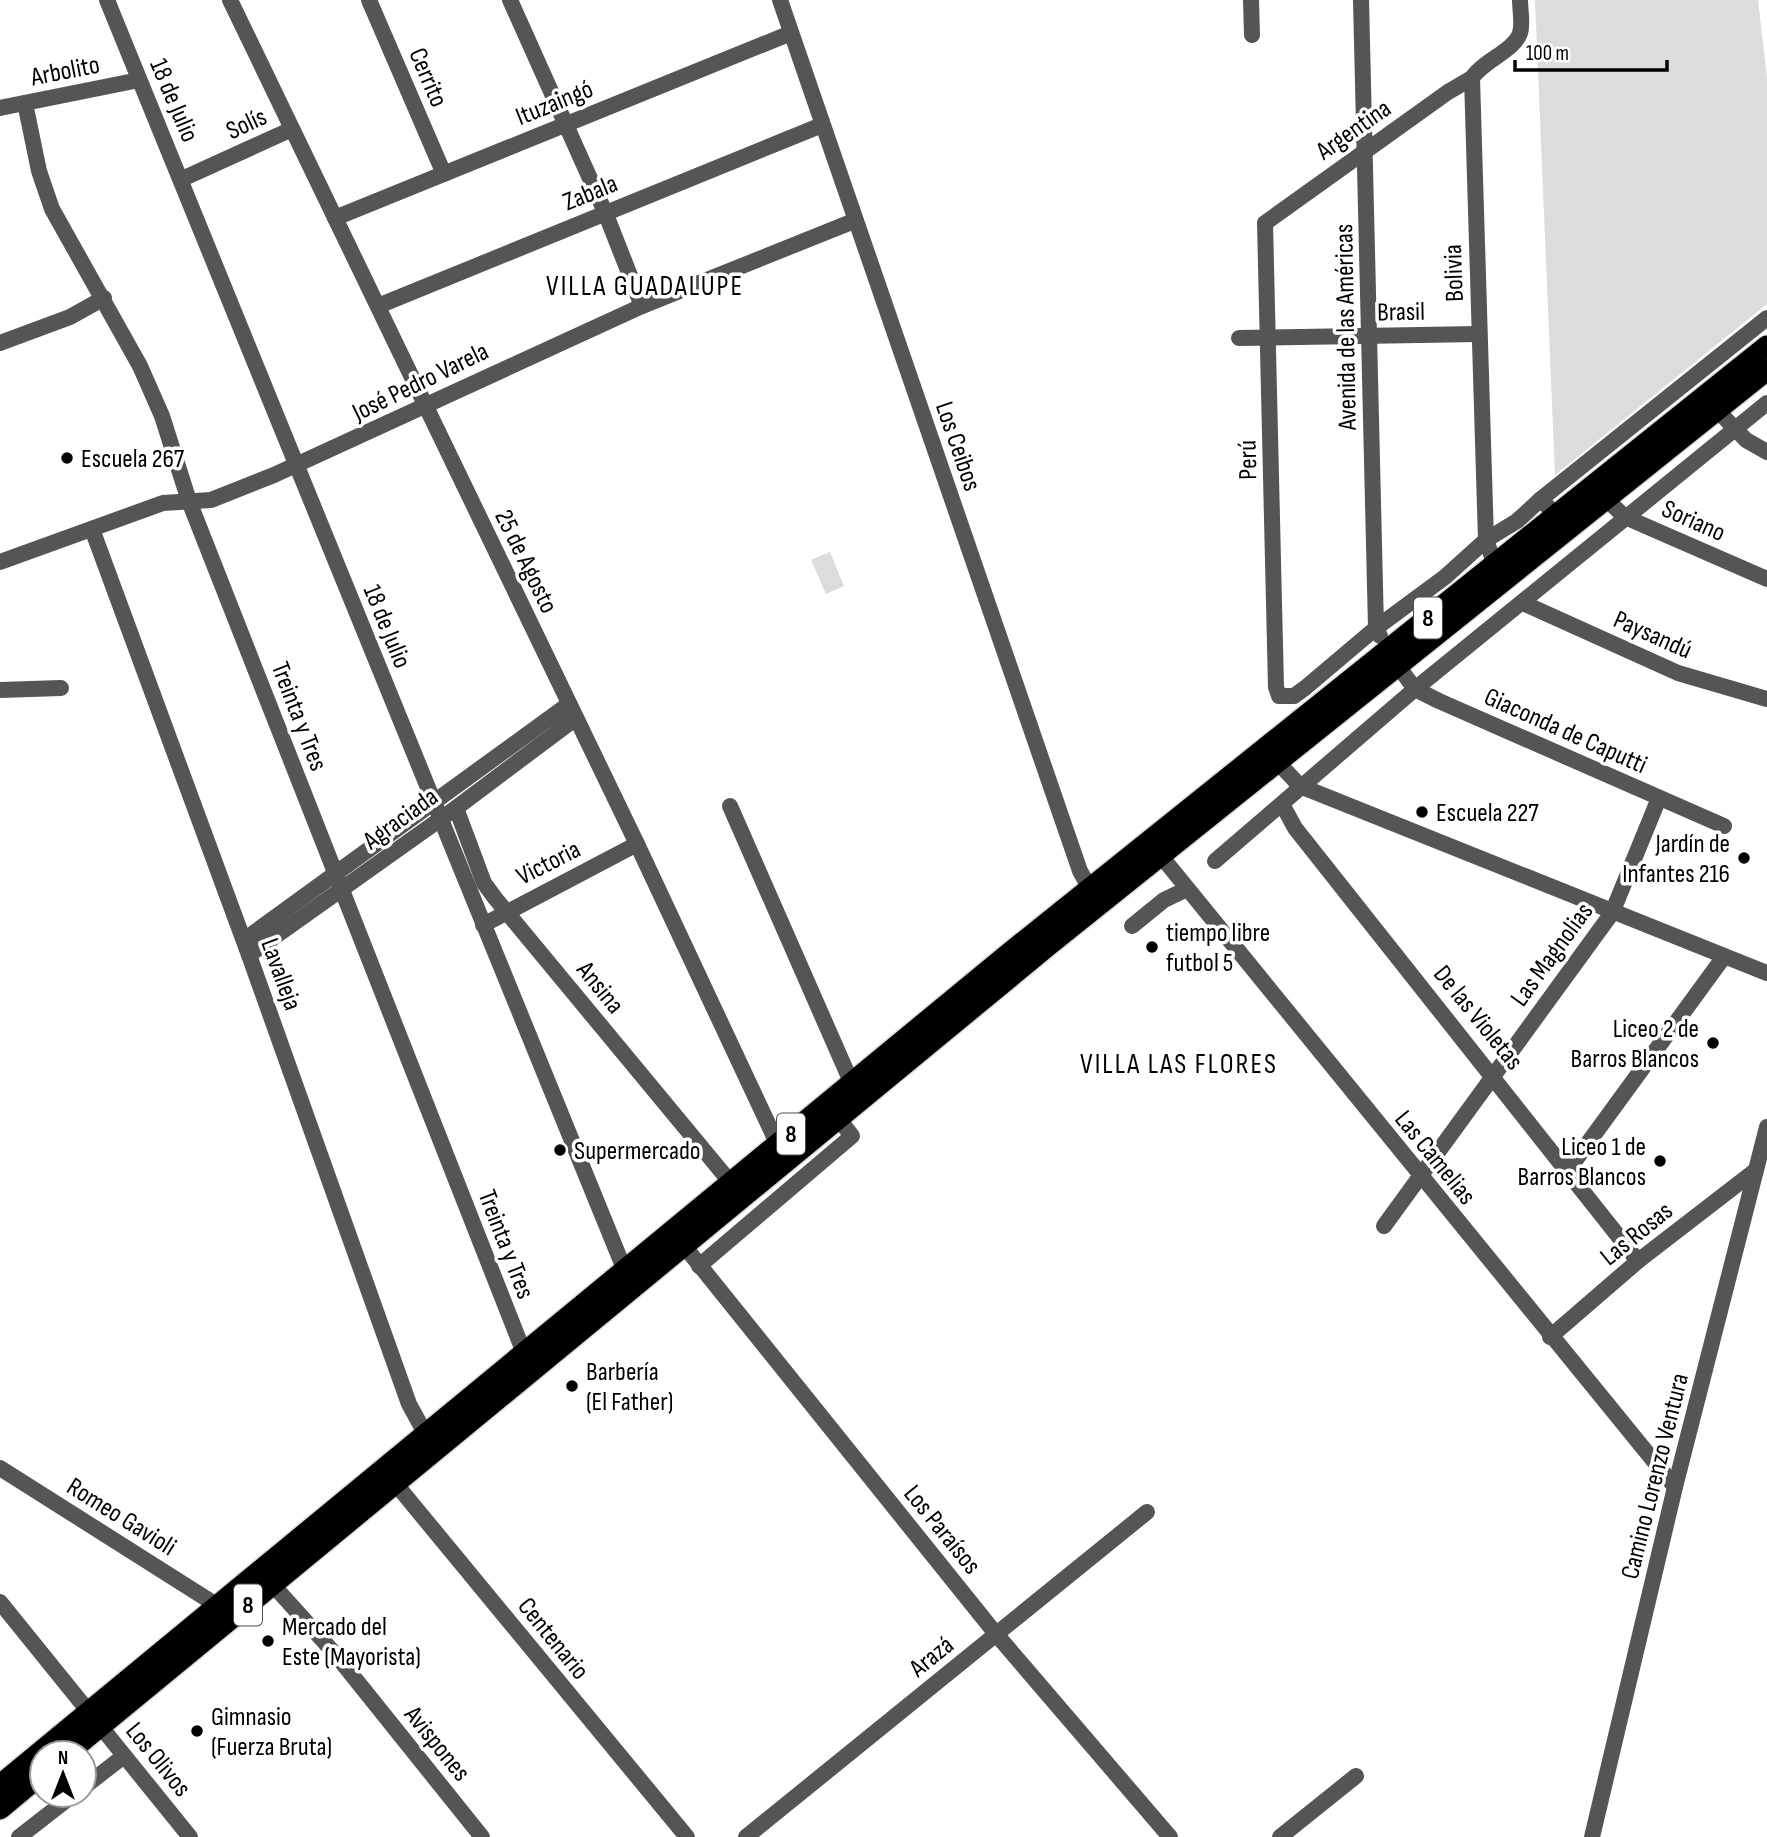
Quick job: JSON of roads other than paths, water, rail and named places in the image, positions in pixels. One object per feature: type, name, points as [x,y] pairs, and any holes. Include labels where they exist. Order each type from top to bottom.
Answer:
[{"type":"highway","name":"8","points":[[1393,658],[1495,565],[1767,346]]},
{"type":"highway","name":"8","points":[[0,1785],[95,1719],[273,1584],[389,1476],[426,1435],[852,1084],[1095,897],[1393,658],[1606,499],[1767,370]]},
{"type":"highway","name":"8","points":[[79,1739],[95,1719],[218,1606],[684,1247],[1095,897],[1161,856],[1271,756]]},
{"type":"highway","points":[[0,1809],[28,1786]]},
{"type":"street","name":"18 de Julio","points":[[107,0],[625,1271]]},
{"type":"street","name":"25 de Agosto","points":[[230,0],[423,406],[637,844],[778,1145]]},
{"type":"street","name":"Cerrito","points":[[369,0],[444,174]]},
{"type":"street","points":[[510,0],[606,212],[642,306]]},
{"type":"street","name":"Los Ceibos","points":[[780,0],[1080,871],[1095,897]]},
{"type":"street","points":[[1251,0],[1252,35]]},
{"type":"street","name":"Avenida de las Américas","points":[[1361,0],[1376,628],[1393,658]]},
{"type":"street","points":[[1472,78],[1484,64],[1515,43],[1520,33],[1521,0]]},
{"type":"street","name":"Ituzaingó","points":[[335,218],[791,33]]},
{"type":"street","name":"Argentina","points":[[1265,223],[1448,92],[1472,78]]},
{"type":"street","name":"Bolivia","points":[[1472,78],[1486,540],[1495,565]]},
{"type":"street","name":"Arbolito","points":[[0,108],[139,80]]},
{"type":"street","name":"Treinta y Tres","points":[[25,103],[39,171],[52,209],[104,298],[140,366],[162,416],[189,501],[524,1353]]},
{"type":"street","name":"Zabala","points":[[377,306],[822,125]]},
{"type":"street","name":"Solís","points":[[182,179],[292,129]]},
{"type":"street","name":"José Pedro Varela","points":[[0,562],[163,503],[211,500],[296,466],[642,306],[854,221]]},
{"type":"street","name":"Perú","points":[[1265,223],[1276,687],[1279,696],[1294,696],[1376,628]]},
{"type":"street","points":[[0,343],[70,317],[104,298]]},
{"type":"street","points":[[1376,628],[1445,576],[1486,540],[1517,521],[1767,318]]},
{"type":"street","name":"Brasil","points":[[1239,338],[1479,334]]},
{"type":"street","points":[[1215,861],[1415,689],[1767,403]]},
{"type":"street","points":[[1717,410],[1735,430],[1767,452]]},
{"type":"street","points":[[1541,499],[1556,516]]},
{"type":"street","name":"Soriano","points":[[1606,499],[1625,517],[1767,579]]},
{"type":"street","name":"Lavalleja","points":[[92,529],[405,1392],[426,1435]]},
{"type":"street","name":"Paysandú","points":[[1523,603],[1678,673],[1767,699]]},
{"type":"street","name":"Giaconda de Caputti","points":[[1393,658],[1415,689],[1724,826]]},
{"type":"street","points":[[0,690],[61,688]]},
{"type":"street","name":"Agraciada","points":[[438,811],[456,808],[573,711]]},
{"type":"street","name":"Agraciada","points":[[246,948],[573,711]]},
{"type":"street","points":[[1271,756],[1300,786],[1723,958],[1767,973]]},
{"type":"street","name":"Las Magnolias","points":[[1384,1226],[1612,913],[1658,798]]},
{"type":"street","name":"De las Violetas","points":[[1282,804],[1295,828],[1639,1261]]},
{"type":"street","points":[[730,806],[852,1084]]},
{"type":"street","name":"Ansina","points":[[456,808],[484,883],[731,1183]]},
{"type":"street","name":"Victoria","points":[[482,925],[637,844]]},
{"type":"street","name":"Las Camelias","points":[[1161,856],[1549,1337],[1675,1487]]},
{"type":"street","points":[[1132,926],[1164,900],[1187,889]]},
{"type":"street","points":[[1569,1170],[1723,958]]},
{"type":"street","points":[[699,1266],[852,1136],[838,1118]]},
{"type":"street","name":"Camino Lorenzo Ventura","points":[[1592,1837],[1675,1487],[1767,1127]]},
{"type":"street","name":"Las Rosas","points":[[1549,1337],[1639,1261],[1756,1170]]},
{"type":"street","name":"Los Paraísos","points":[[684,1247],[996,1634],[1170,1837]]},
{"type":"street","name":"Romeo Gavioli","points":[[3,1474],[218,1606]]},
{"type":"street","name":"Centenario","points":[[389,1476],[687,1837]]},
{"type":"street","name":"Arazá","points":[[746,1837],[1147,1512]]},
{"type":"street","name":"Avispones","points":[[273,1584],[336,1655],[482,1837]]},
{"type":"street","name":"Los Olivos","points":[[0,1602],[190,1837]]},
{"type":"street","points":[[98,1776],[124,1756]]},
{"type":"street","points":[[1280,1837],[1356,1776]]},
{"type":"street","points":[[24,1835],[56,1809]]},
{"type":"place","name":"Escuela 267","points":[[67,458]]},
{"type":"place","name":"Escuela 227","points":[[1422,812]]},
{"type":"place","name":"Jardín de Infantes 216","points":[[1744,858]]},
{"type":"place","name":"tiempo libre futbol 5","points":[[1152,947]]},
{"type":"place","name":"Liceo 2 de Barros Blancos","points":[[1713,1043]]},
{"type":"place","name":"Supermercado","points":[[560,1150]]},
{"type":"place","name":"Liceo 1 de Barros Blancos","points":[[1660,1161]]},
{"type":"place","name":"Barbería (El Father)","points":[[572,1386]]},
{"type":"place","name":"Mercado del Este (Mayorista)","points":[[268,1641]]},
{"type":"place","name":"Gimnasio (Fuerza Bruta)","points":[[197,1731]]},
{"type":"district","name":"VILLA GUADALUPE","points":[[645,285]]},
{"type":"district","name":"VILLA LAS FLORES","points":[[1179,1063]]}]
